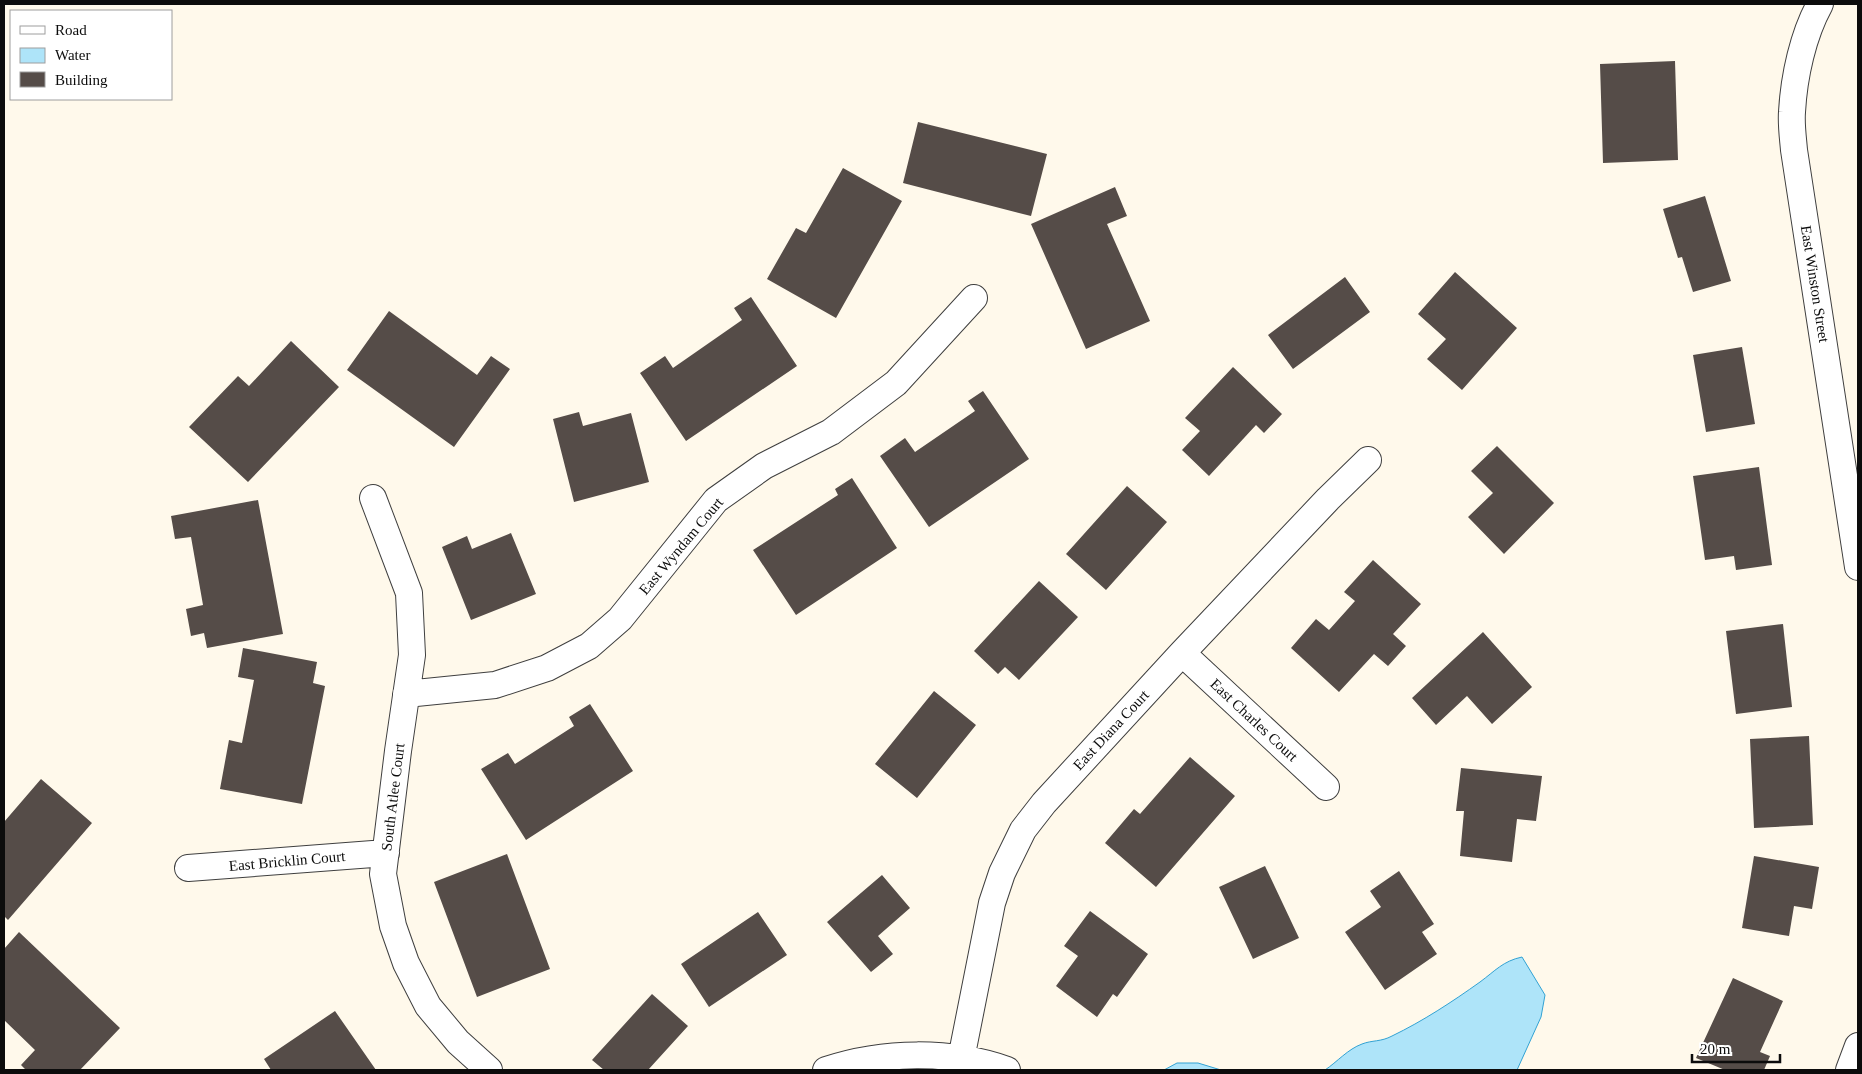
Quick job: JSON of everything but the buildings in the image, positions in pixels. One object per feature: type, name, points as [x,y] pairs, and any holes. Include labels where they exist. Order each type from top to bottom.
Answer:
[{"type":"street","name":"East Winston Street","points":[[1820,4],[1804,43],[1797,76],[1792,112],[1794,150],[1858,568]]},
{"type":"street","name":"East Wyndam Court","points":[[406,694],[495,685],[547,668],[589,646],[620,619],[716,500],[764,466],[832,432],[896,383],[974,298]]},
{"type":"street","name":"East Diana Court","points":[[961,1059],[992,903],[1010,853],[1023,830],[1044,803],[1182,653],[1328,499],[1368,460]]},
{"type":"street","name":"South Atlee Court","points":[[373,498],[409,593],[412,656],[398,751],[384,874],[391,918],[406,962],[428,1006],[458,1042],[488,1070]]},
{"type":"street","name":"East Charles Court","points":[[1182,653],[1326,787]]},
{"type":"street","name":"East Bricklin Court","points":[[188,868],[386,853]]},
{"type":"street","points":[[1850,1070],[1858,1046]]},
{"type":"street","points":[[826,1070],[864,1060],[897,1056],[930,1056],[961,1059],[1007,1070]]},
{"type":"water","points":[[1522,957],[1545,995],[1541,1017],[1517,1070],[1325,1070],[1357,1046],[1388,1038],[1415,1024],[1459,997],[1504,964]]},
{"type":"water","points":[[1177,1063],[1198,1063],[1221,1070],[1164,1070]]}]
